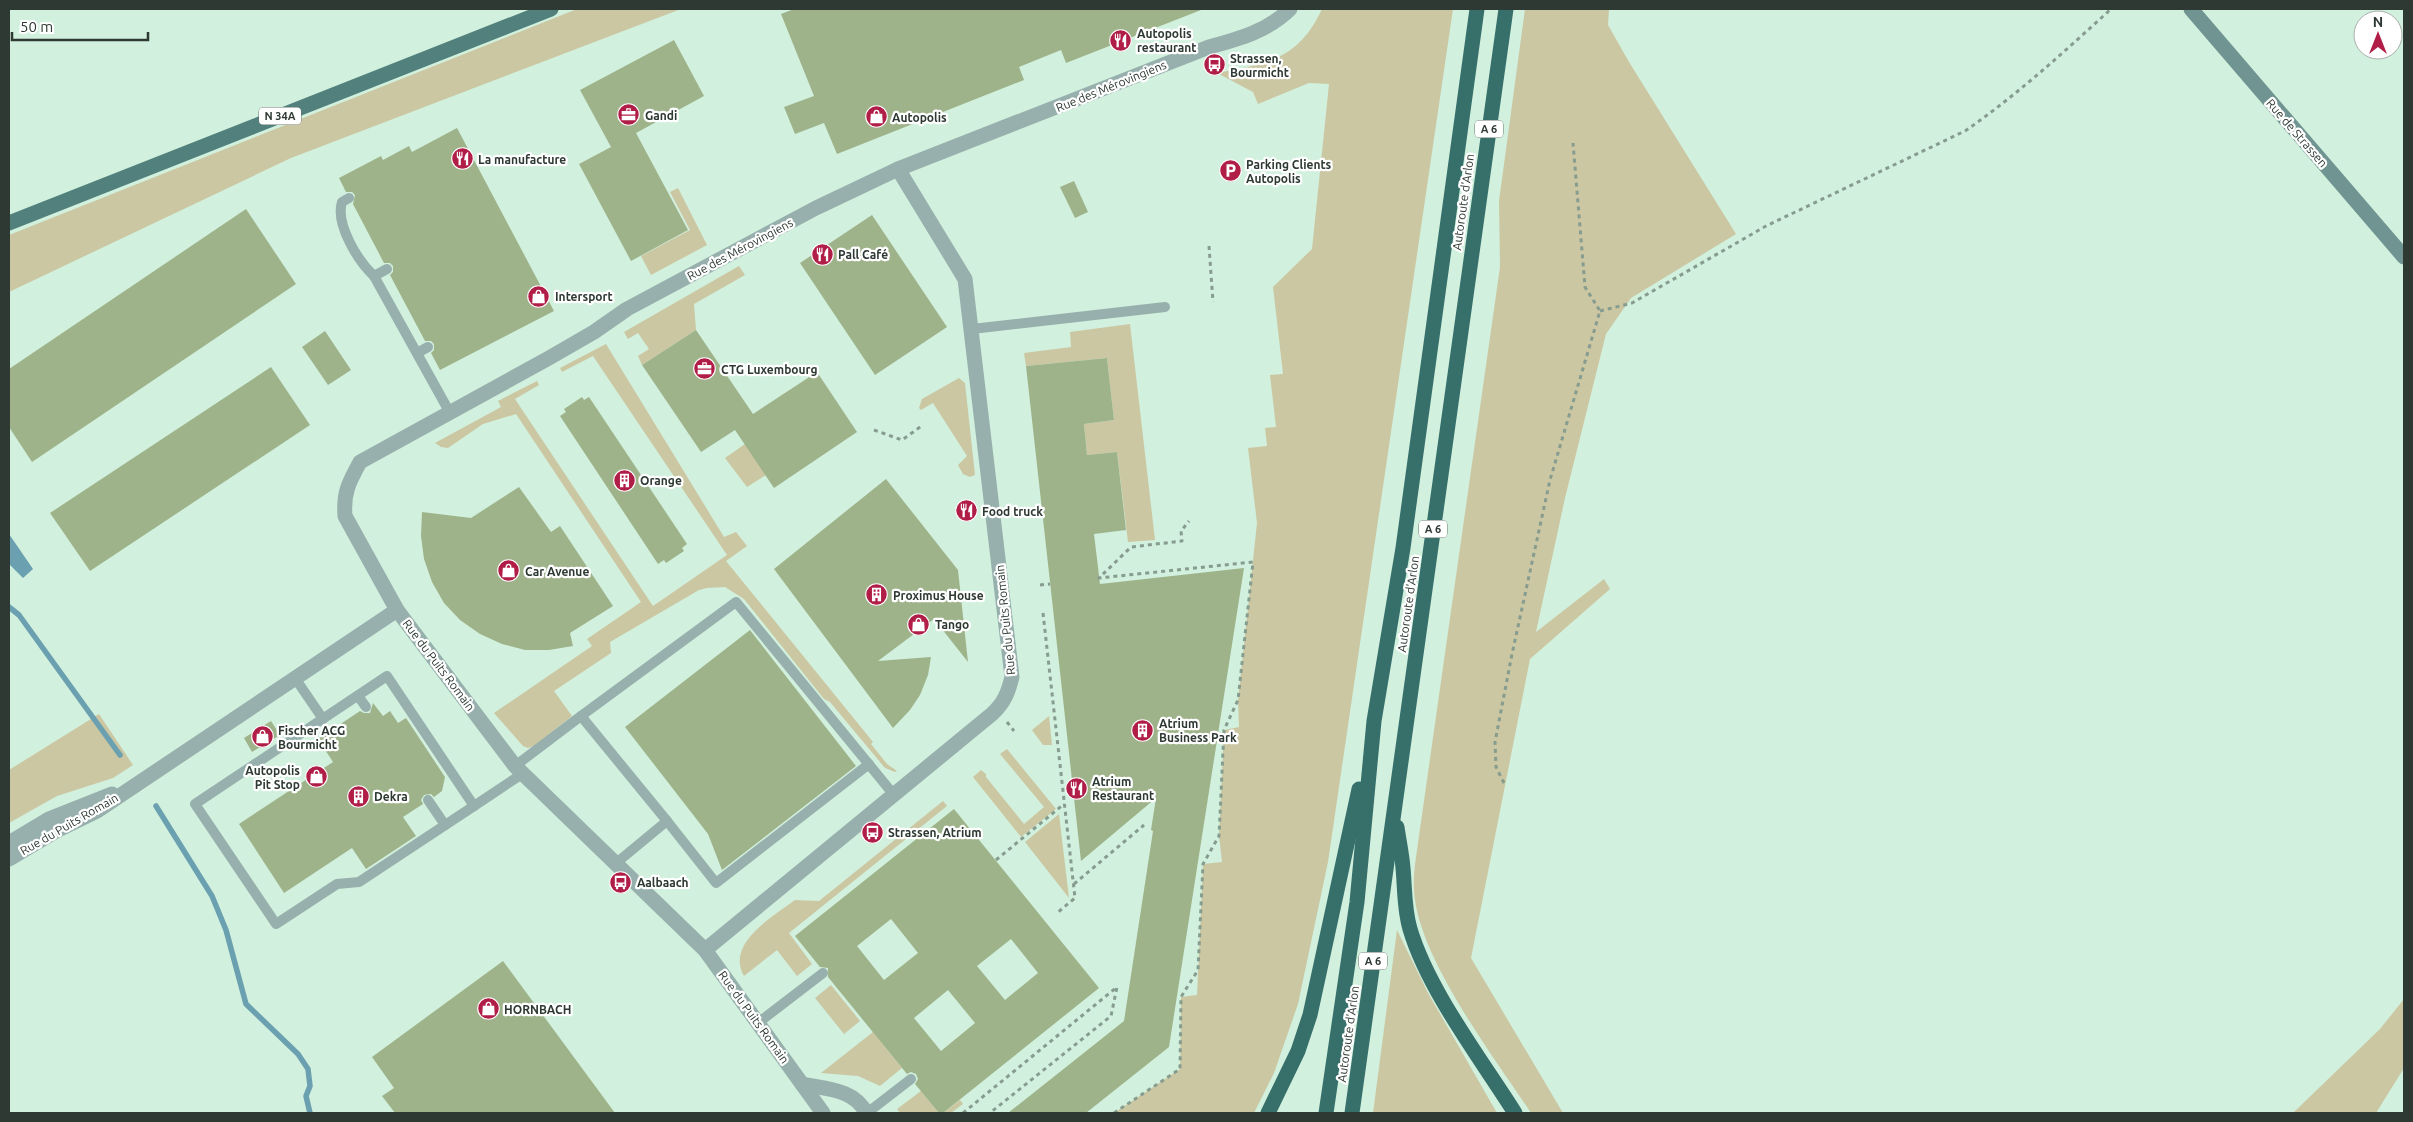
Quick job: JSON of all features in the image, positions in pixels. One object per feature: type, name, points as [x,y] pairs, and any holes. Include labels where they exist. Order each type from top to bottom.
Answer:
[{"type":"highway","name":"Autoroute d'Arlon","points":[[1326,1113],[1357,902],[1374,721],[1403,548],[1477,9]]},
{"type":"highway","name":"Autoroute d'Arlon","points":[[1352,1113],[1506,9]]},
{"type":"highway","name":"A 6","points":[[1268,1113],[1298,1051],[1310,1014],[1374,721]]},
{"type":"highway","name":"A 6","points":[[1394,808],[1403,870],[1404,898],[1410,928],[1421,959],[1437,990],[1515,1113]]},
{"type":"main road","name":"N 34A","points":[[9,223],[551,9]]},
{"type":"main road","name":"Rue de Strassen","points":[[2190,9],[2404,257]]},
{"type":"street","name":"Rue des Mérovingiens","points":[[397,610],[345,516],[344,500],[348,484],[360,462],[594,332],[628,309],[816,208],[898,170],[1209,47],[1240,39],[1279,20],[1290,9]]},
{"type":"street","name":"Rue du Puits Romain","points":[[705,950],[1002,704],[1012,677],[966,278],[898,170]]},
{"type":"street","name":"Rue du Puits Romain","points":[[9,859],[56,831],[97,811],[397,610],[518,770],[705,950],[822,1113]]},
{"type":"street","name":"Rue du Puits Romain","points":[[9,843],[49,819],[130,788]]},
{"type":"street","points":[[802,1084],[843,1092],[858,1100],[866,1113]]},
{"type":"lane","points":[[349,198],[342,202],[340,220],[364,266],[374,276],[450,413]]},
{"type":"lane","points":[[374,276],[387,269]]},
{"type":"lane","points":[[972,329],[1165,307]]},
{"type":"lane","points":[[417,353],[428,347]]},
{"type":"lane","points":[[474,806],[388,676],[195,804],[276,924],[337,884],[359,882],[474,806],[581,716],[736,602],[894,795]]},
{"type":"lane","points":[[295,678],[323,719]]},
{"type":"lane","points":[[358,696],[366,707]]},
{"type":"lane","points":[[581,716],[716,883],[869,764]]},
{"type":"lane","points":[[428,800],[445,825]]},
{"type":"lane","points":[[615,864],[666,821]]},
{"type":"lane","points":[[758,1023],[823,973]]},
{"type":"lane","points":[[866,1113],[911,1079]]},
{"type":"path","points":[[1600,311],[1632,303],[1766,226],[1965,131],[1991,113],[2033,78],[2111,9]]},
{"type":"path","points":[[1504,783],[1496,766],[1495,742],[1512,654],[1550,480],[1600,311],[1585,287],[1573,143]]},
{"type":"path","points":[[1209,246],[1213,302]]},
{"type":"path","points":[[874,430],[902,440],[923,425]]},
{"type":"path","points":[[1114,1113],[1180,1070],[1181,997],[1198,970],[1203,864],[1219,836],[1224,730],[1238,700],[1253,562],[1099,578],[1131,547],[1182,541],[1181,531],[1189,521]]},
{"type":"path","points":[[1040,585],[1050,584]]},
{"type":"path","points":[[1043,613],[1075,898],[1057,913]]},
{"type":"path","points":[[1007,722],[1014,731]]},
{"type":"path","points":[[996,860],[1064,803]]},
{"type":"path","points":[[1073,885],[1144,825]]},
{"type":"path","points":[[963,1113],[1117,987],[1111,1016],[990,1113]]},
{"type":"shaded area","points":[[577,9],[681,9],[291,158],[9,292],[9,235]]},
{"type":"shaded area","points":[[1322,9],[1453,9],[1328,862],[1298,1004],[1274,1073],[1254,1113],[1114,1113],[1180,1069],[1181,997],[1197,995],[1203,864],[1222,862],[1219,836],[1224,730],[1239,727],[1238,700],[1257,523],[1248,448],[1267,446],[1265,428],[1276,427],[1270,375],[1283,374],[1273,287],[1312,249],[1329,84],[1309,83],[1258,104],[1253,92],[1217,73],[1266,62],[1292,49],[1313,26]]},
{"type":"shaded area","points":[[1525,9],[1609,9],[1608,25],[1736,234],[1631,298],[1606,334],[1565,498],[1536,632],[1604,579],[1610,589],[1530,659],[1471,958],[1563,1113],[1531,1113],[1478,1035],[1459,1005],[1428,944],[1418,915],[1414,889],[1416,854],[1500,267],[1499,201]]},
{"type":"shaded area","points":[[678,188],[707,245],[651,275],[641,256],[690,230],[670,192]]},
{"type":"shaded area","points":[[739,266],[745,275],[694,304],[696,330],[642,365],[638,356],[649,349],[638,333],[628,339],[624,332]]},
{"type":"shaded area","points":[[1130,324],[1155,540],[1128,542],[1117,452],[1087,455],[1084,424],[1114,420],[1107,358],[1026,366],[1024,353],[1071,347],[1070,332]]},
{"type":"shaded area","points":[[606,344],[724,537],[736,532],[747,546],[726,561],[873,742],[871,744],[887,764],[897,771],[885,768],[830,702],[824,699],[744,599],[725,587],[699,590],[610,642],[611,653],[554,691],[572,716],[534,746],[528,748],[523,746],[494,713],[592,646],[587,639],[641,602],[516,414],[483,424],[448,448],[441,447],[435,443],[501,407],[498,401],[537,381],[539,385],[515,399],[653,606],[727,555],[593,356],[562,372],[560,368]]},
{"type":"shaded area","points":[[959,378],[965,383],[975,475],[970,477],[963,474],[958,465],[967,456],[933,403],[921,410],[919,408],[922,399]]},
{"type":"shaded area","points":[[745,444],[766,475],[747,487],[725,458]]},
{"type":"shaded area","points":[[99,714],[133,765],[113,778],[57,796],[9,823],[9,770]]},
{"type":"shaded area","points":[[1049,716],[1052,745],[1043,745],[1032,730]]},
{"type":"shaded area","points":[[1007,749],[1056,809],[1021,837],[973,777],[981,770],[986,774],[986,777],[1024,824],[1044,807],[1000,754]]},
{"type":"shaded area","points":[[943,801],[947,806],[789,933],[812,964],[797,976],[777,950],[744,976],[740,964],[741,952],[754,932],[765,922],[795,900],[819,901]]},
{"type":"shaded area","points":[[1059,814],[1069,898],[1025,842]]},
{"type":"shaded area","points":[[1397,930],[1428,993],[1497,1113],[1373,1113]]},
{"type":"shaded area","points":[[831,985],[860,1021],[844,1034],[815,998]]},
{"type":"shaded area","points":[[2404,999],[2404,1068],[2376,1113],[2293,1113],[2380,1029]]},
{"type":"shaded area","points":[[873,1032],[902,1068],[880,1086],[858,1076],[821,1073]]},
{"type":"shaded area","points":[[921,1091],[939,1113],[900,1113],[897,1109]]},
{"type":"shaded area","points":[[960,1100],[963,1104],[951,1113],[943,1113]]},
{"type":"water","points":[[9,534],[33,569],[23,578],[9,564]]},
{"type":"building","name":"Autopolis","points":[[794,9],[1201,10],[1066,63],[1061,50],[1019,67],[1024,80],[837,154],[824,123],[795,134],[784,107],[814,96],[781,14]]},
{"type":"building","points":[[674,40],[704,96],[636,133],[688,230],[631,261],[579,164],[611,147],[580,90]]},
{"type":"building","points":[[457,128],[554,311],[440,370],[431,353],[434,350],[434,344],[431,341],[425,341],[390,275],[393,272],[393,266],[390,263],[384,263],[353,204],[355,195],[352,192],[346,192],[339,178],[381,156],[383,160],[409,146],[412,152]]},
{"type":"building","points":[[1074,181],[1088,212],[1075,218],[1060,187]]},
{"type":"building","points":[[246,209],[296,284],[32,462],[9,427],[9,369]]},
{"type":"building","points":[[872,215],[947,327],[875,375],[800,263]]},
{"type":"building","points":[[696,330],[753,414],[817,372],[857,432],[774,488],[735,430],[701,452],[642,365]]},
{"type":"building","points":[[325,331],[351,370],[328,385],[302,347]]},
{"type":"building","name":"Atrium Business Park","points":[[1107,358],[1114,420],[1084,424],[1087,455],[1117,452],[1126,530],[1094,534],[1100,584],[1244,568],[1169,1047],[1086,1113],[1008,1113],[1124,1021],[1153,831],[1151,830],[1156,798],[1081,861],[1026,366]]},
{"type":"building","points":[[271,367],[310,425],[90,571],[50,513]]},
{"type":"building","name":"Orange","points":[[582,397],[584,400],[589,397],[687,544],[682,548],[684,551],[666,563],[664,560],[658,564],[560,416],[566,412],[564,409]]},
{"type":"building","name":"Proximus House","points":[[886,479],[958,570],[968,662],[934,619],[878,661],[931,657],[928,675],[920,695],[910,710],[893,728],[774,569]]},
{"type":"building","name":"Car Avenue","points":[[519,487],[551,532],[560,526],[613,606],[570,633],[573,646],[549,650],[525,650],[502,644],[480,634],[460,620],[444,603],[432,582],[424,559],[421,536],[422,512],[471,518]]},
{"type":"building","points":[[750,630],[856,766],[722,870],[708,834],[625,727]]},
{"type":"building","name":"Dekra","points":[[373,703],[383,716],[390,711],[398,723],[406,718],[445,777],[442,791],[434,797],[431,794],[424,795],[421,800],[423,804],[403,817],[416,836],[366,869],[352,848],[284,893],[239,824],[333,762],[318,739],[360,711],[370,713]]},
{"type":"building","name":"Fischer ACG Bourmicht","points":[[271,721],[280,735],[252,752],[244,738]]},
{"type":"building","points":[[954,809],[1099,988],[943,1113],[939,1113],[915,1084],[918,1079],[916,1074],[911,1072],[907,1074],[828,977],[828,968],[820,967],[795,936]],"holes":[[[891,919],[918,953],[884,980],[857,946]],[[1011,939],[1038,973],[1005,1000],[977,966]],[[948,990],[975,1023],[941,1051],[914,1018]]]},
{"type":"building","name":"HORNBACH","points":[[503,961],[615,1113],[395,1113],[382,1096],[394,1088],[372,1057]]},
{"type":"waterway","points":[[9,607],[19,615],[120,755]]},
{"type":"waterway","points":[[156,806],[212,896],[226,930],[246,1004],[298,1054],[308,1069],[310,1086],[306,1096],[310,1113]]},
{"type":"place","name":"Autopolis restaurant","points":[[1121,40]]},
{"type":"place","name":"Strassen, Bourmicht","points":[[1214,65]]},
{"type":"place","name":"Gandi","points":[[629,115]]},
{"type":"place","name":"Autopolis","points":[[876,117]]},
{"type":"place","name":"La manufacture","points":[[462,159]]},
{"type":"place","name":"Parking Clients Autopolis","points":[[1230,171]]},
{"type":"place","name":"Pall Café","points":[[822,254]]},
{"type":"place","name":"Intersport","points":[[539,296]]},
{"type":"place","name":"CTG Luxembourg","points":[[705,369]]},
{"type":"place","name":"Orange","points":[[624,480]]},
{"type":"place","name":"Food truck","points":[[966,511]]},
{"type":"place","name":"Car Avenue","points":[[509,571]]},
{"type":"place","name":"Proximus House","points":[[877,595]]},
{"type":"place","name":"Tango","points":[[919,624]]},
{"type":"place","name":"Atrium Business Park","points":[[1143,730]]},
{"type":"place","name":"Fischer ACG Bourmicht","points":[[262,737]]},
{"type":"place","name":"Autopolis Pit Stop","points":[[316,777]]},
{"type":"place","name":"Atrium Restaurant","points":[[1076,788]]},
{"type":"place","name":"Dekra","points":[[358,796]]},
{"type":"place","name":"Strassen, Atrium","points":[[872,832]]},
{"type":"place","name":"Aalbaach","points":[[621,882]]},
{"type":"place","name":"HORNBACH","points":[[488,1009]]}]
